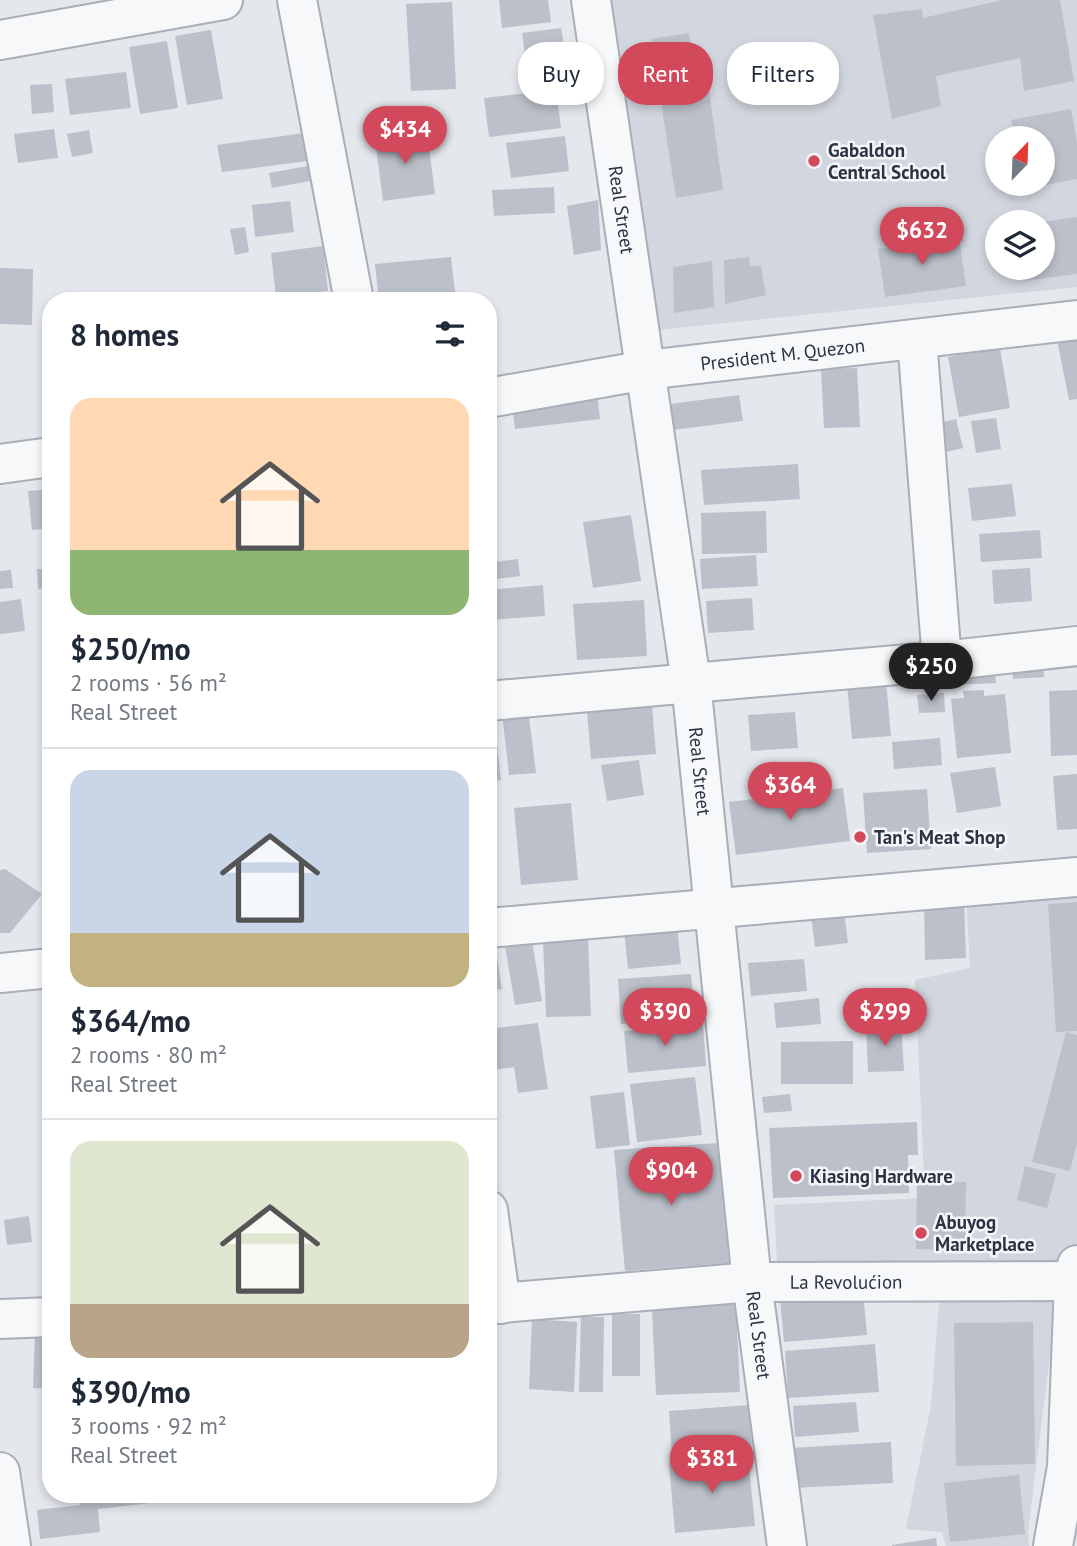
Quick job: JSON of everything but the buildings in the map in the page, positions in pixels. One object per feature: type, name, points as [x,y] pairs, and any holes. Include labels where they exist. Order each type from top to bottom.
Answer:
[{"type":"street","points":[[0,40],[223,0]]},
{"type":"street","points":[[298,0],[352,292]]},
{"type":"street","name":"Real Street","points":[[591,0],[691,682],[752,1283],[787,1546]]},
{"type":"street","name":"President M. Quezon","points":[[497,396],[646,370],[1077,320]]},
{"type":"street","points":[[917,339],[942,661]]},
{"type":"street","points":[[0,464],[42,458]]},
{"type":"street","points":[[497,700],[942,661],[1077,646]]},
{"type":"street","points":[[497,927],[1077,877]]},
{"type":"street","points":[[0,973],[42,969]]},
{"type":"street","points":[[1053,1546],[1067,1467],[1076,1276]]},
{"type":"street","name":"La Revolućion","points":[[497,1304],[752,1283],[1076,1276]]},
{"type":"street","points":[[0,1319],[42,1317]]},
{"type":"street","points":[[0,1472],[11,1546]]},
{"type":"shaded area","name":"Gabaldon Central School","points":[[605,0],[1077,0],[1077,287],[658,330],[622,105],[713,105],[713,42],[618,42],[618,81]]},
{"type":"shaded area","name":"Abuyog Marketplace","points":[[1077,891],[1077,1275],[1060,1275],[1028,1532],[1029,1546],[946,1546],[942,1532],[906,1529],[931,1405],[939,1302],[938,1263],[777,1262],[774,1205],[925,1198],[915,980],[970,968],[966,894]]},
{"type":"place","name":"Gabaldon Central School","points":[[814,161]]},
{"type":"place","name":"Tan's Meat Shop","points":[[860,837]]},
{"type":"place","name":"Kiasing Hardware","points":[[796,1176]]},
{"type":"place","name":"Abuyog Marketplace","points":[[921,1233]]}]
